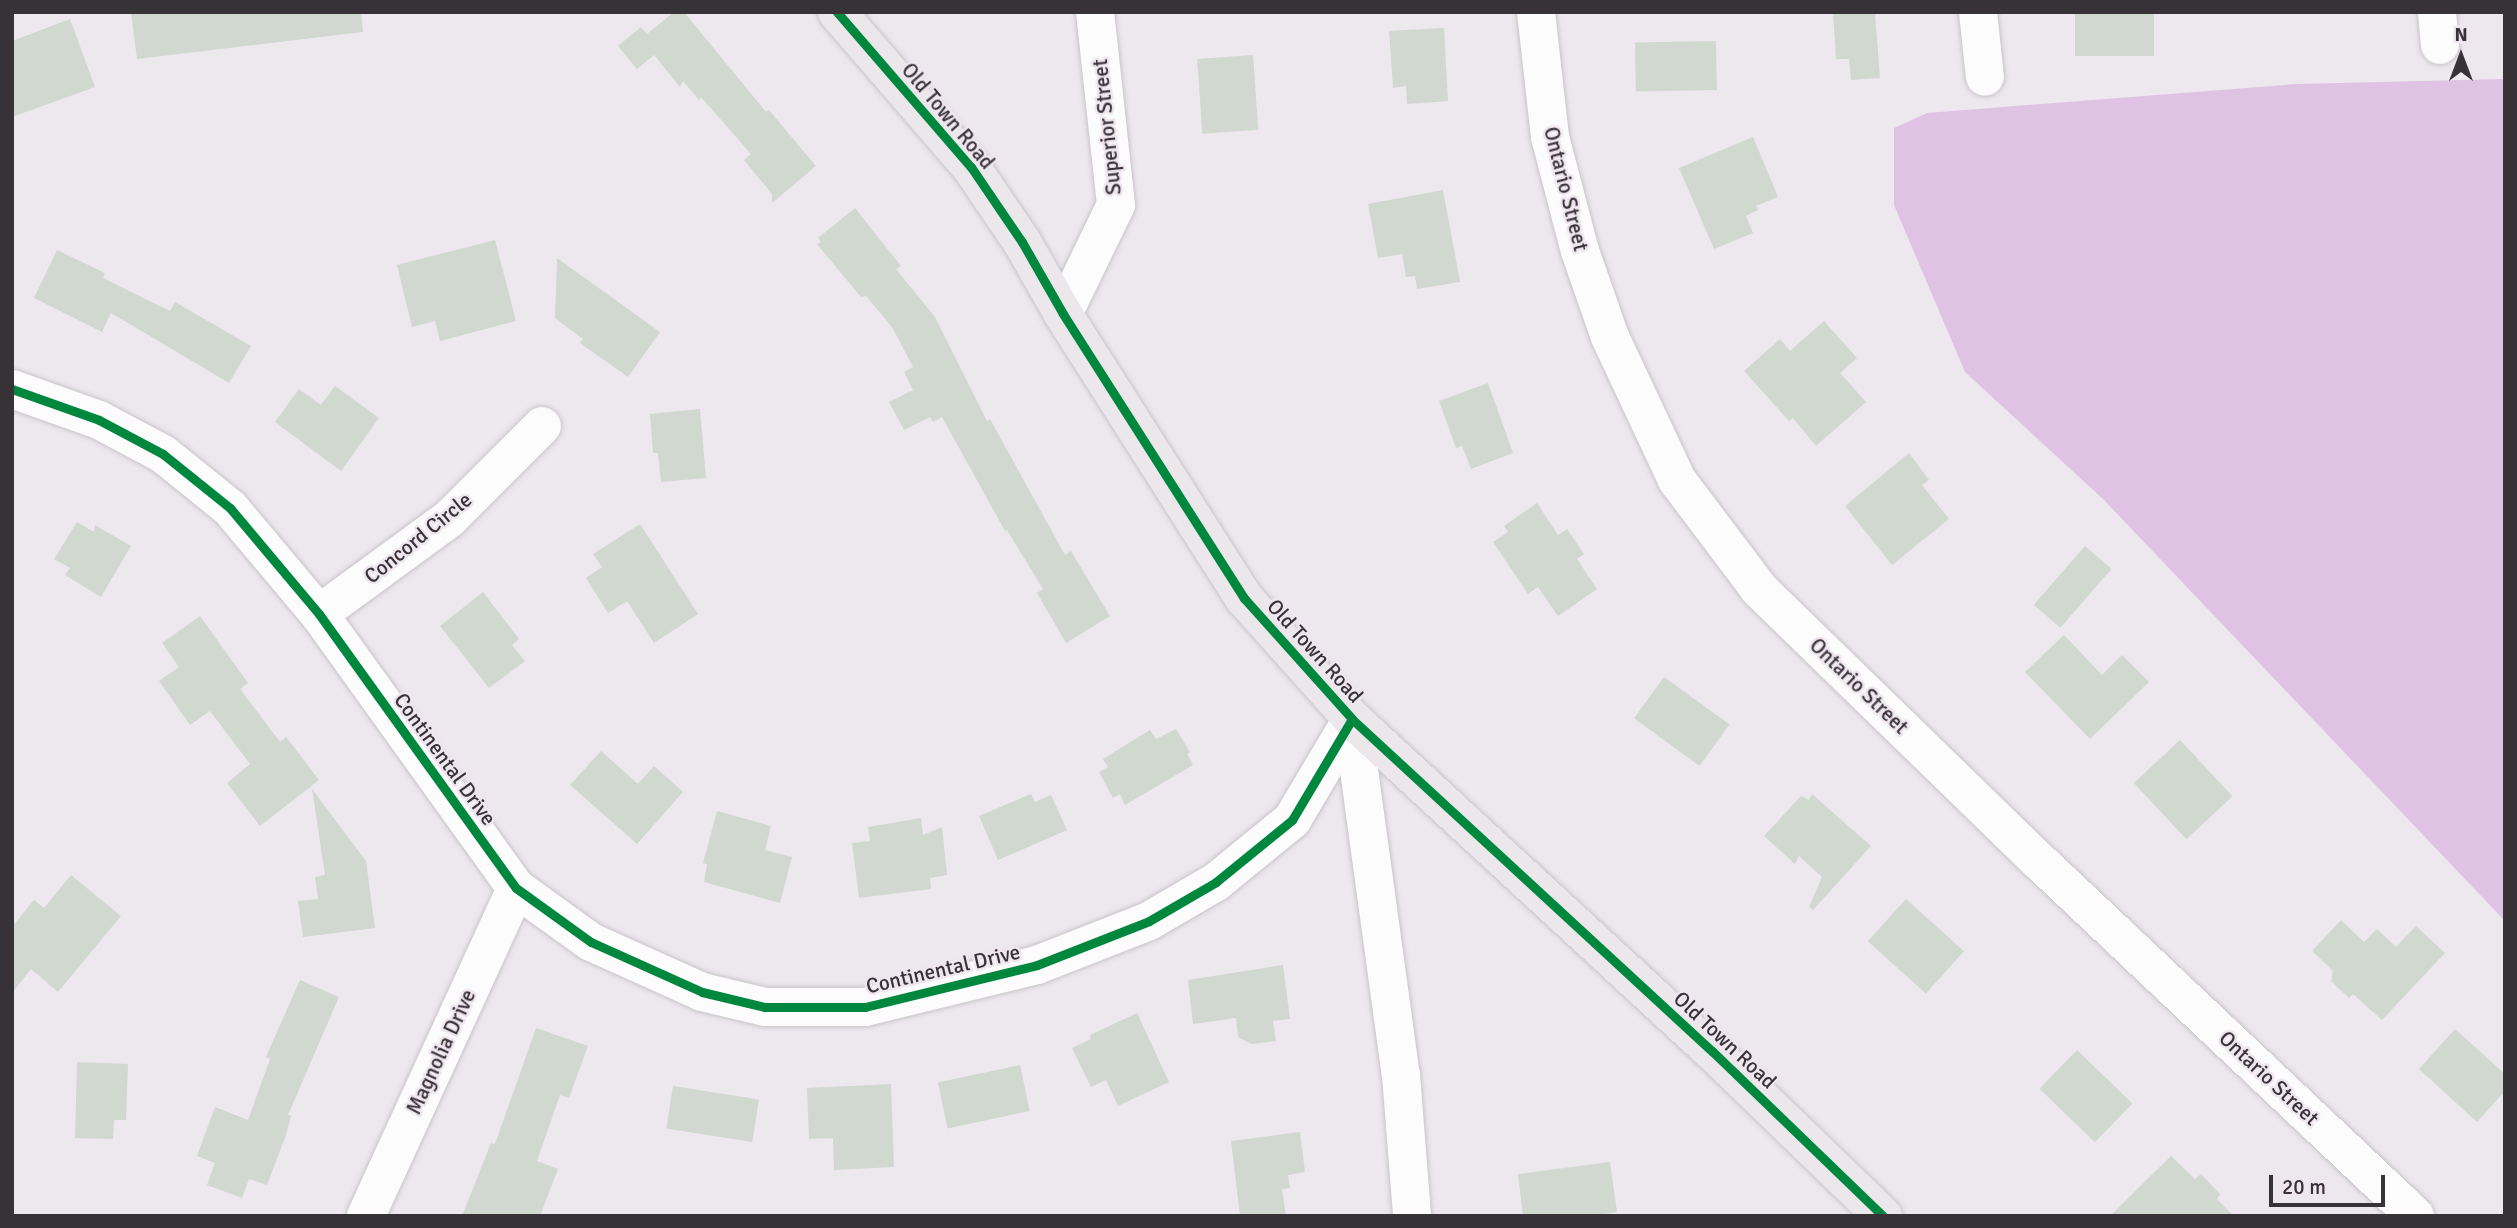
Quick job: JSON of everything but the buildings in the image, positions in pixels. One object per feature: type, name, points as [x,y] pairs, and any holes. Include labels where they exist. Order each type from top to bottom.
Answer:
[{"type":"main road","name":"Old Town Road","points":[[837,12],[971,167],[1022,242],[1063,314],[1244,598],[1352,719],[1712,1051],[1883,1216]]},
{"type":"street","name":"Superior Street","points":[[1063,314],[1116,205],[1095,12]]},
{"type":"street","name":"Ontario Street","points":[[1536,12],[1550,137],[1580,251],[1610,337],[1686,491],[1759,589],[2039,861],[2415,1216]]},
{"type":"street","points":[[1978,12],[1985,77]]},
{"type":"street","points":[[12,389],[99,420],[163,454],[230,508],[319,614]]},
{"type":"street","name":"Concord Circle","points":[[319,614],[450,518],[542,426]]},
{"type":"street","name":"Continental Drive","points":[[319,614],[516,888],[591,942],[702,992],[765,1007],[866,1007],[1037,965],[1149,921],[1216,882],[1292,820],[1352,719]]},
{"type":"street","points":[[1352,719],[1401,1075],[1412,1216]]},
{"type":"street","name":"Magnolia Drive","points":[[366,1216],[516,888]]},
{"type":"shaded area","points":[[2505,79],[2505,921],[2103,499],[1965,372],[1894,205],[1894,128],[1927,113],[2297,84]]},
{"type":"cycle path","points":[[837,12],[971,167],[1022,242],[1063,314],[1244,598],[1352,719],[1712,1051],[1883,1216]]},
{"type":"cycle path","points":[[12,389],[99,420],[163,454],[230,508],[319,614],[516,888],[591,942],[702,992],[765,1007],[865,1007],[1037,965],[1149,921],[1216,882],[1292,820],[1352,719]]}]
